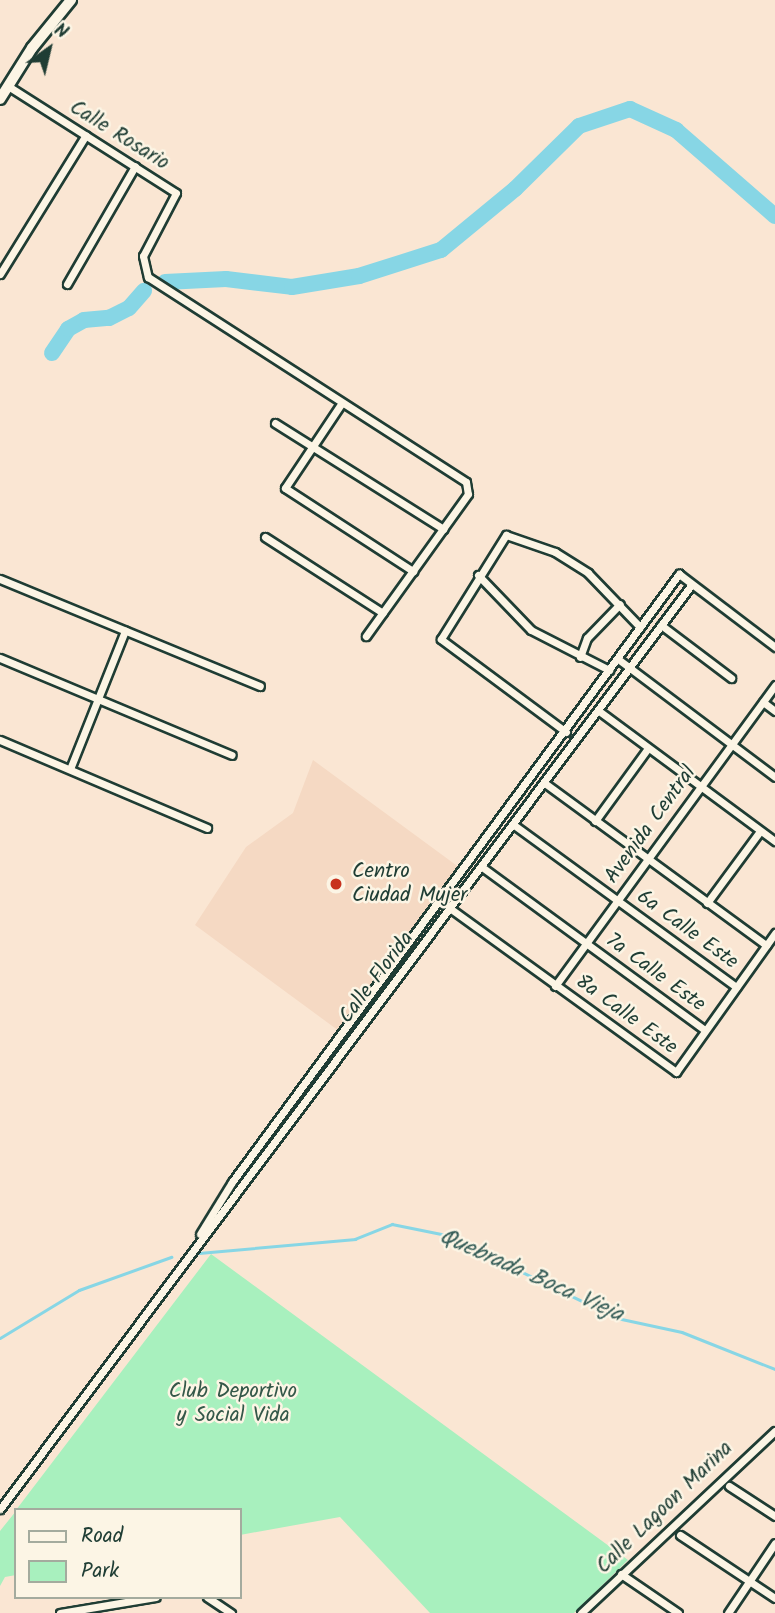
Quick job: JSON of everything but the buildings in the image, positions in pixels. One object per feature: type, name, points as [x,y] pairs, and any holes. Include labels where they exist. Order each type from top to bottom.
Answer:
[{"type":"main road","points":[[0,99],[32,48],[71,0]]},
{"type":"street","name":"Calle Rosario","points":[[8,86],[176,193],[143,256],[148,277],[341,404]]},
{"type":"street","points":[[0,274],[86,135]]},
{"type":"street","points":[[67,284],[135,166]]},
{"type":"street","points":[[366,636],[383,613],[413,571],[443,529],[468,494],[467,482],[341,404],[286,482],[289,493],[413,571]]},
{"type":"street","points":[[275,423],[443,529]]},
{"type":"street","points":[[566,732],[441,639],[478,575],[511,533],[555,552],[589,573],[640,627]]},
{"type":"street","points":[[265,537],[383,613]]},
{"type":"street","name":"Calle Florida","points":[[0,1508],[186,1256],[545,784],[692,584],[679,574],[566,732],[232,1182],[186,1256]]},
{"type":"street","points":[[478,575],[531,630],[609,670]]},
{"type":"street","points":[[0,579],[261,686]]},
{"type":"street","points":[[692,584],[775,647]]},
{"type":"street","points":[[580,657],[587,638],[620,604]]},
{"type":"street","points":[[661,625],[731,678]]},
{"type":"street","points":[[70,769],[125,631]]},
{"type":"street","points":[[0,659],[232,755]]},
{"type":"street","points":[[618,659],[775,777]]},
{"type":"street","name":"Avenida Central","points":[[555,986],[775,685]]},
{"type":"street","points":[[763,702],[775,711]]},
{"type":"street","points":[[599,711],[775,841]]},
{"type":"street","points":[[0,740],[207,828]]},
{"type":"street","points":[[595,821],[648,748]]},
{"type":"street","points":[[545,784],[766,945]]},
{"type":"street","name":"6a Calle Este","points":[[514,825],[736,987]]},
{"type":"street","points":[[707,903],[760,831]]},
{"type":"street","name":"7a Calle Este","points":[[482,867],[585,945],[705,1030]]},
{"type":"street","name":"8a Calle Este","points":[[451,909],[676,1072],[705,1030]]},
{"type":"street","points":[[705,1030],[775,933]]},
{"type":"street","name":"Calle Lagoon Marina","points":[[581,1613],[775,1431]]},
{"type":"street","points":[[729,1486],[775,1516]]},
{"type":"street","points":[[680,1535],[775,1598]]},
{"type":"street","points":[[729,1613],[775,1543]]},
{"type":"street","points":[[621,1574],[678,1613]]},
{"type":"street","points":[[60,1613],[81,1612],[146,1599]]},
{"type":"street","points":[[210,1599],[231,1613]]},
{"type":"shaded area","name":"Centro Ciudad Mujer","points":[[313,760],[460,868],[339,1031],[195,925],[246,847],[293,813]]},
{"type":"green space","name":"Club Deportivo y Social Vida","points":[[211,1254],[628,1560],[574,1613],[430,1613],[340,1517],[242,1535],[242,1508],[18,1508]]},
{"type":"green space","points":[[14,1514],[14,1575],[5,1577],[0,1586],[0,1531]]},
{"type":"waterway","points":[[165,282],[226,279],[292,287],[359,276],[441,250],[515,189],[579,126],[630,109],[676,130],[775,216]]},
{"type":"waterway","points":[[52,353],[68,329],[84,320],[109,318],[129,308],[144,291]]},
{"type":"waterway","name":"Quebrada Boca Vieja","points":[[199,1253],[355,1239],[392,1224],[446,1235],[617,1318],[682,1332],[775,1369]]},
{"type":"waterway","name":"Quebrada Boca Vieja","points":[[0,1338],[79,1290],[171,1257]]},
{"type":"place","name":"Centro Ciudad Mujer","points":[[336,884]]}]
